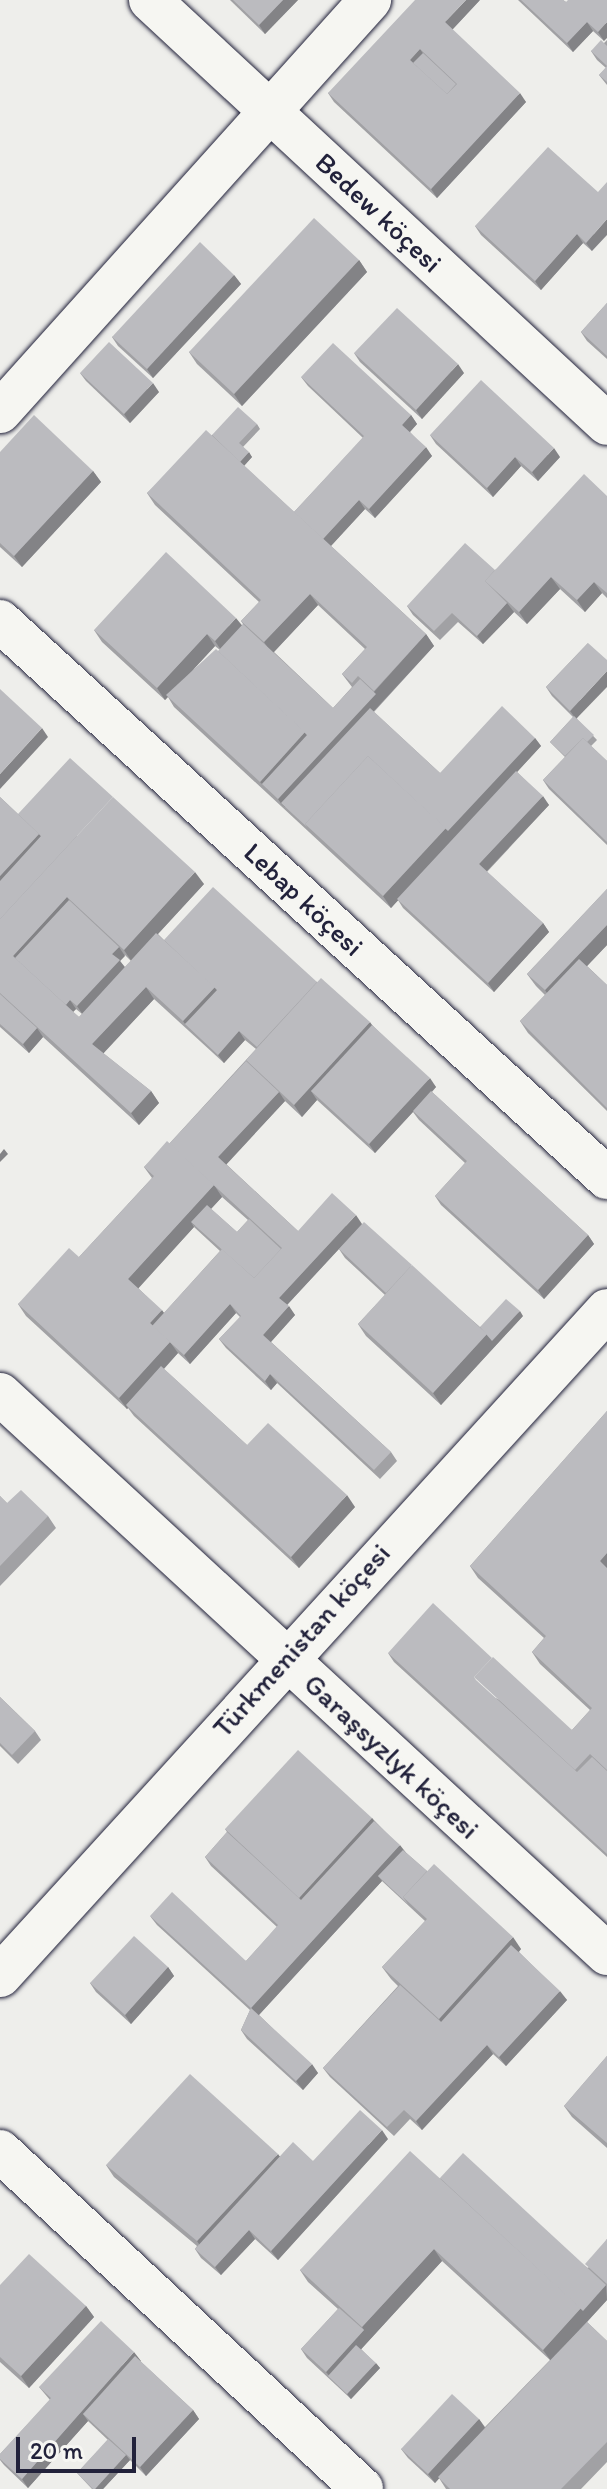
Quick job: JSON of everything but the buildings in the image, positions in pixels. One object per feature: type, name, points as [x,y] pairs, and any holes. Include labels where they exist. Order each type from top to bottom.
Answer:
[{"type":"street","name":"Bedew köçesi","points":[[150,0],[607,424]]},
{"type":"street","points":[[0,412],[212,182],[269,108],[370,0]]},
{"type":"street","name":"Lebap köçesi","points":[[0,621],[607,1178]]},
{"type":"street","name":"Türkmenistan köçesi","points":[[0,1976],[284,1657],[607,1310]]},
{"type":"street","name":"Garaşsyzlyk köçesi","points":[[0,1394],[607,1954]]},
{"type":"street","points":[[0,2151],[362,2489]]}]
